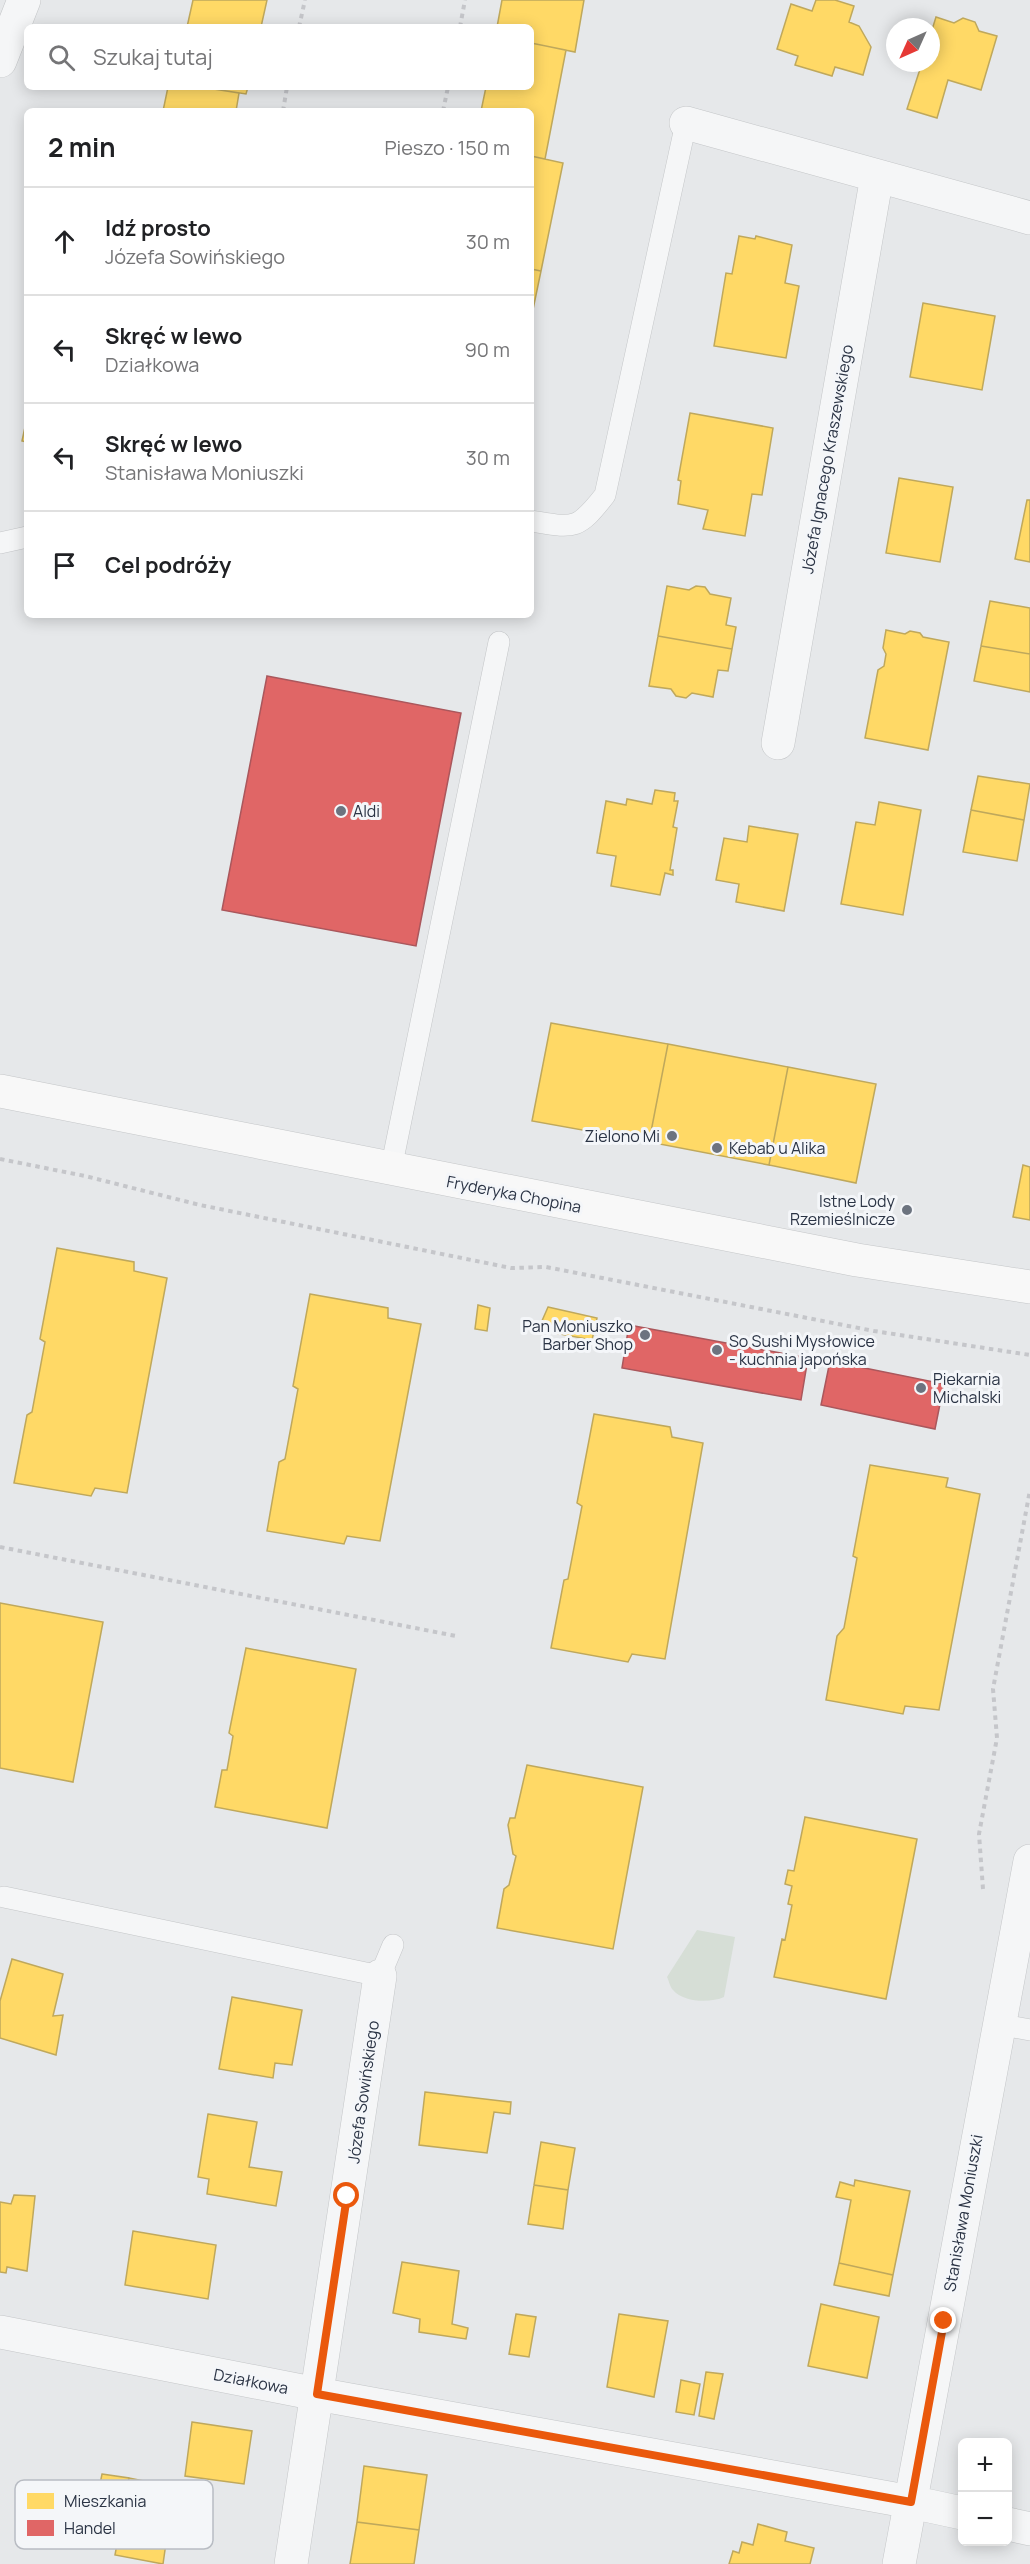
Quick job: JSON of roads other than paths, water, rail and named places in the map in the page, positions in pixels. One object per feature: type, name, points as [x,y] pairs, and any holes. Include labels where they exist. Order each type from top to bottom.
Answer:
[{"type":"street","points":[[0,61],[24,0]]},
{"type":"street","points":[[686,123],[1030,218]]},
{"type":"street","name":"Józefa Ignacego Kraszewskiego","points":[[778,743],[877,176]]},
{"type":"street","name":"Fryderyka Chopina","points":[[0,1091],[856,1260],[1030,1287]]},
{"type":"street","name":"Stanisława Moniuszki","points":[[899,2564],[1030,1862]]},
{"type":"street","name":"Józefa Sowińskiego","points":[[291,2564],[380,1977]]},
{"type":"street","name":"Działkowa","points":[[0,2332],[317,2394],[958,2512]]},
{"type":"street","points":[[1012,2525],[1030,2529]]},
{"type":"lane","points":[[534,521],[569,527],[589,516],[605,495],[686,123]]},
{"type":"lane","points":[[0,543],[24,538]]},
{"type":"lane","points":[[391,1169],[499,642]]},
{"type":"lane","points":[[4,1897],[380,1977],[393,1945]]},
{"type":"lane","points":[[998,2024],[1030,2030]]},
{"type":"place","name":"Aldi","points":[[341,811]]},
{"type":"place","name":"Zielono Mi","points":[[672,1136]]},
{"type":"place","name":"Kebab u Alika","points":[[717,1148]]},
{"type":"place","name":"Istne Lody Rzemieślnicze","points":[[907,1210]]},
{"type":"place","name":"Pan Moniuszko Barber Shop","points":[[645,1335]]},
{"type":"place","name":"So Sushi Mysłowice - kuchnia japońska","points":[[717,1350]]},
{"type":"place","name":"Piekarnia Michalski","points":[[921,1388]]}]
